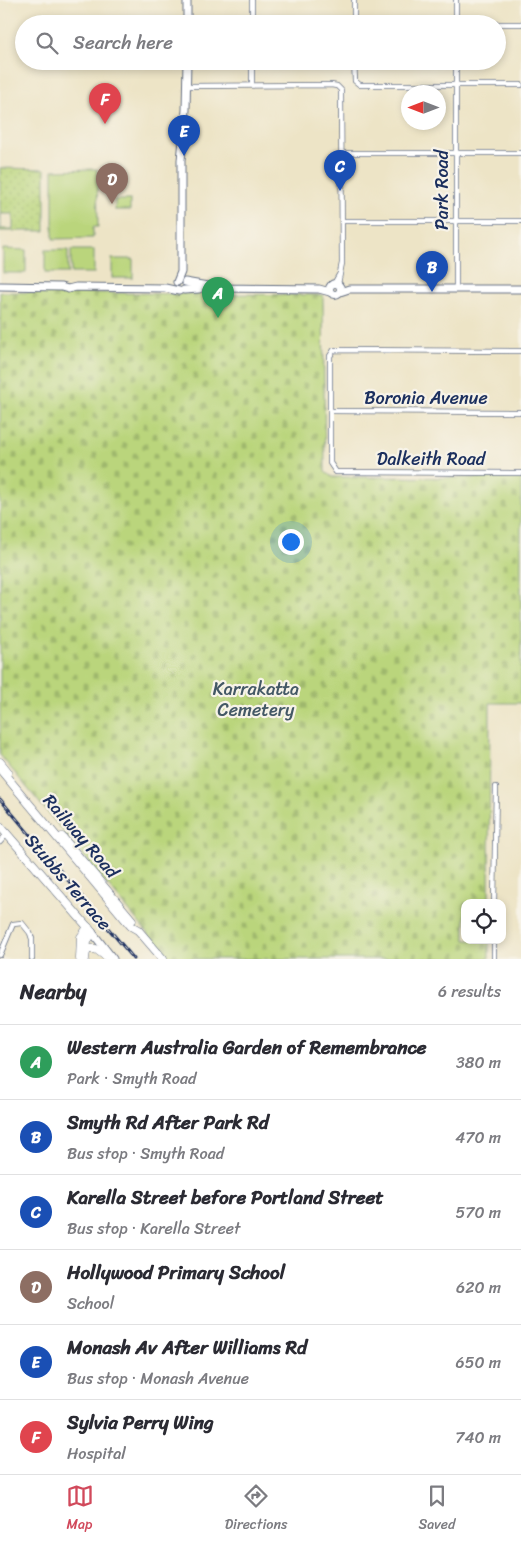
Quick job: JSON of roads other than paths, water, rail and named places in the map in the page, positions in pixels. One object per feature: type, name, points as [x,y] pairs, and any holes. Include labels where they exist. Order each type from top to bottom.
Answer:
[{"type":"main road","points":[[187,0],[187,15]]},
{"type":"main road","points":[[181,285],[181,160],[187,70]]},
{"type":"main road","points":[[0,286],[61,287],[68,289],[76,287],[165,288],[181,285],[220,288],[521,289]]},
{"type":"main road","name":"Railway Road","points":[[0,762],[125,910],[138,930],[163,959]]},
{"type":"main road","name":"Railway Road","points":[[0,769],[131,926],[138,930]]},
{"type":"main road","name":"Stubbs Terrace","points":[[2,834],[89,931],[110,959]]},
{"type":"main road","points":[[86,955],[89,931]]},
{"type":"main road","points":[[80,959],[81,938],[89,931]]},
{"type":"main road","points":[[86,955],[89,949],[96,949],[110,959]]},
{"type":"street","points":[[252,0],[252,15]]},
{"type":"street","points":[[354,0],[354,15]]},
{"type":"street","points":[[456,0],[456,15]]},
{"type":"street","points":[[506,24],[521,24]]},
{"type":"street","points":[[252,70],[252,85]]},
{"type":"street","points":[[354,70],[354,77],[360,85],[521,85]]},
{"type":"street","name":"Park Road","points":[[456,70],[456,289]]},
{"type":"street","points":[[187,86],[337,86],[343,96],[343,221],[340,274],[335,287]]},
{"type":"street","points":[[343,153],[521,153]]},
{"type":"street","points":[[343,221],[521,221]]},
{"type":"street","points":[[330,411],[330,356],[334,350],[521,350]]},
{"type":"street","name":"Boronia Avenue","points":[[330,411],[521,412]]},
{"type":"street","name":"Dalkeith Road","points":[[330,411],[330,463],[332,469],[341,473],[521,473]]},
{"type":"street","points":[[494,899],[496,787]]},
{"type":"street","points":[[5,959],[0,956],[13,924],[16,922],[22,923],[30,933],[32,959]]},
{"type":"street","points":[[494,944],[494,959]]},
{"type":"railway","points":[[0,799],[134,959]]},
{"type":"place","name":"Sylvia Perry Wing","points":[[105,124]]},
{"type":"place","name":"Monash Av After Williams Rd","points":[[184,156]]},
{"type":"place","name":"Karella Street before Portland Street","points":[[340,191]]},
{"type":"place","name":"Hollywood Primary School","points":[[112,204]]},
{"type":"place","name":"Smyth Rd After Park Rd","points":[[432,292]]},
{"type":"place","name":"Western Australia Garden of Remembrance","points":[[218,318]]},
{"type":"park label","name":"Karrakatta Cemetery","points":[[256,700]]}]
